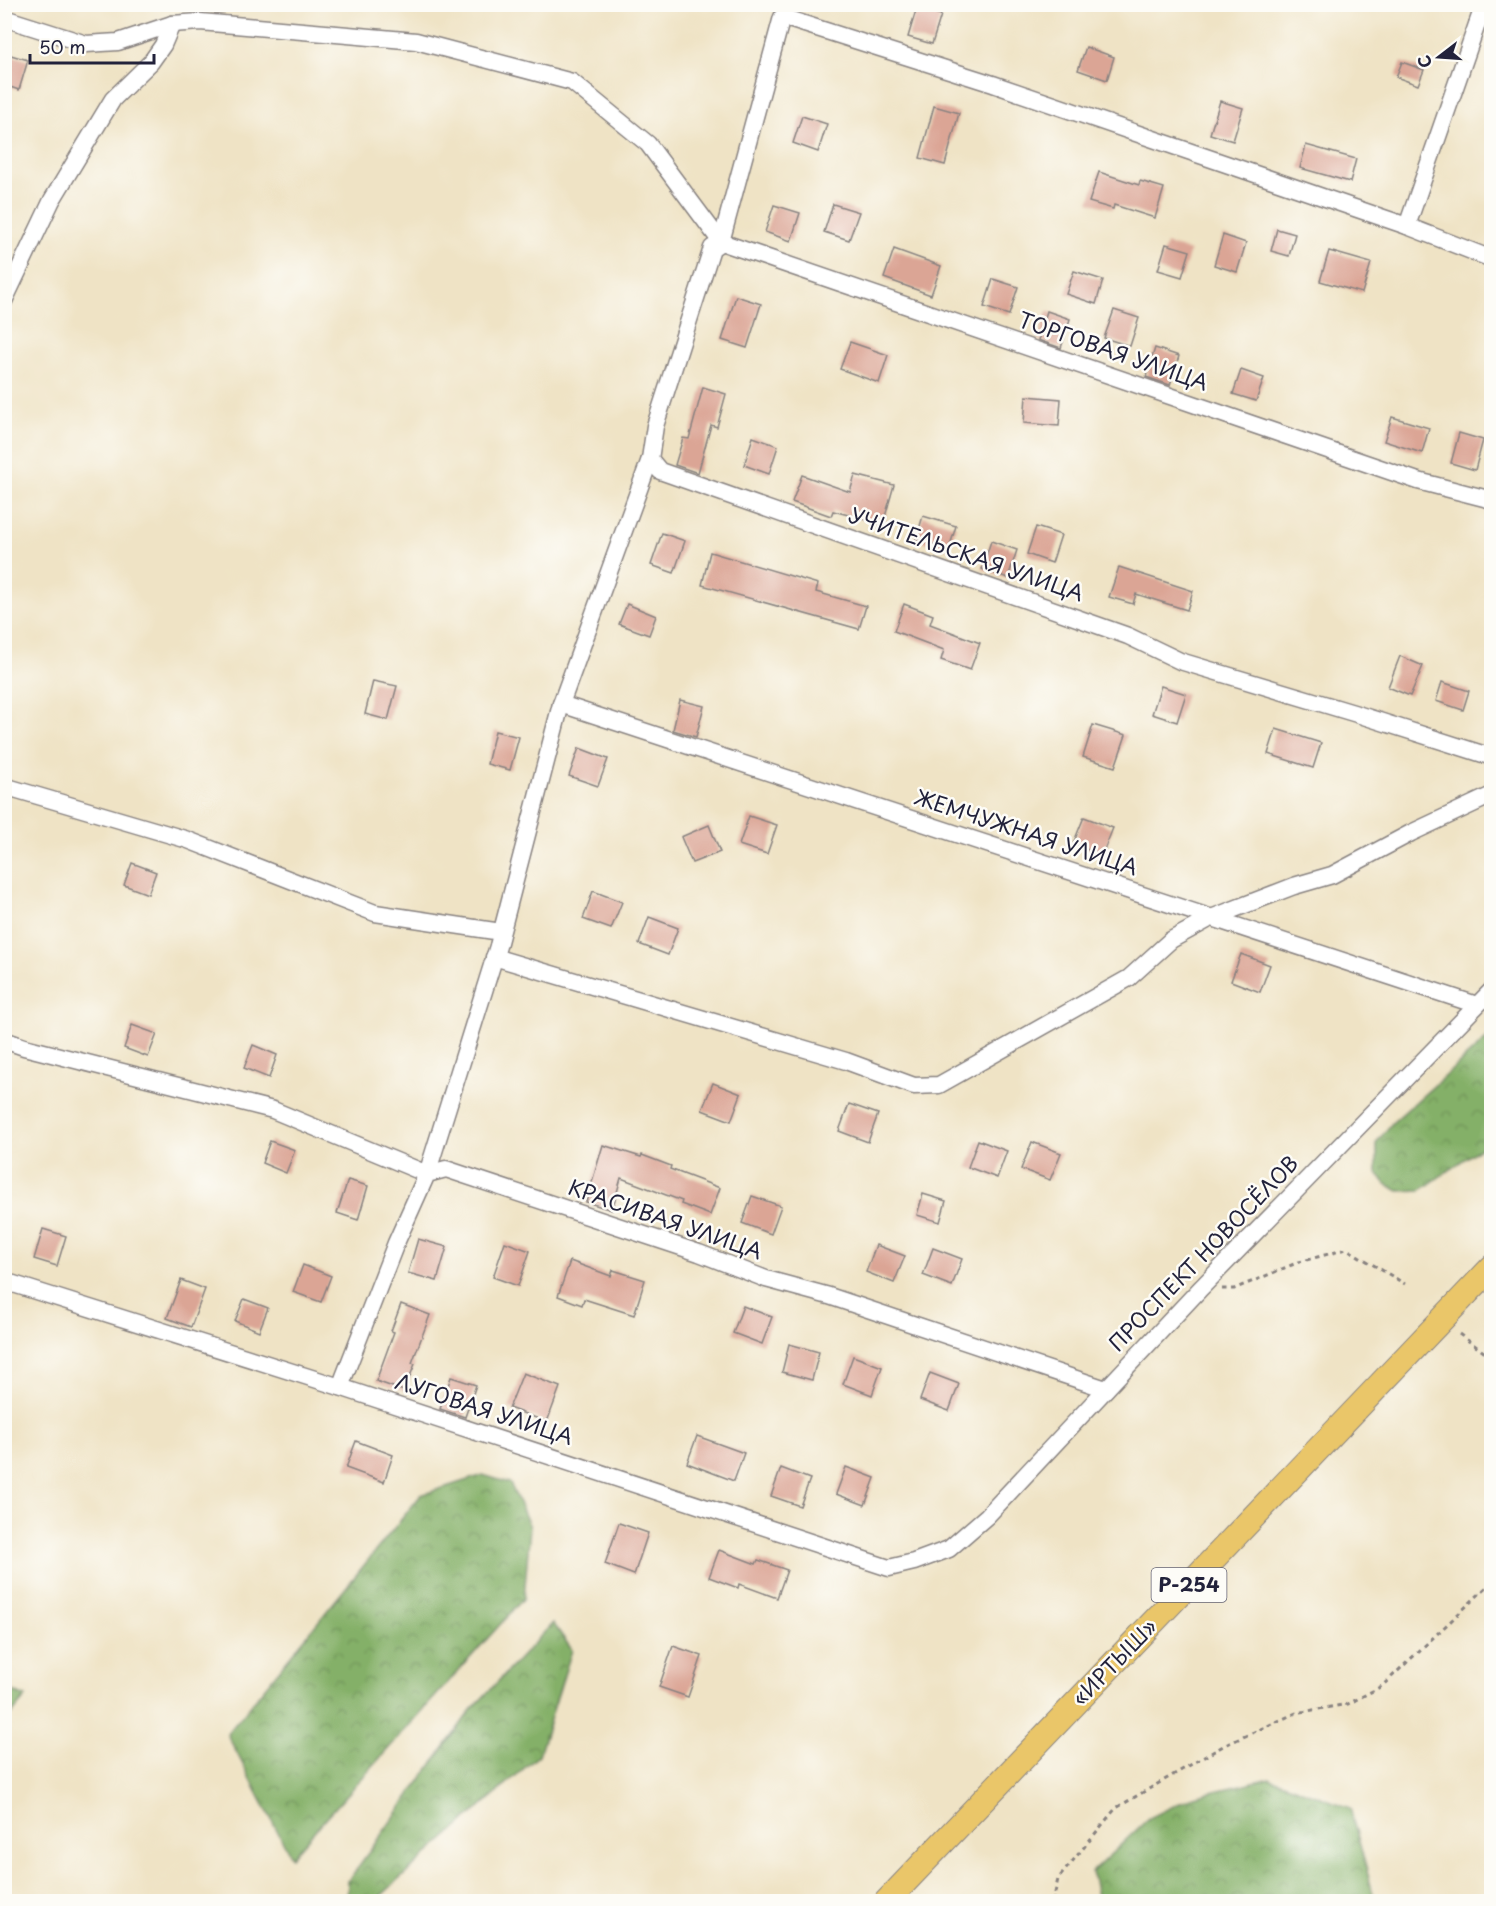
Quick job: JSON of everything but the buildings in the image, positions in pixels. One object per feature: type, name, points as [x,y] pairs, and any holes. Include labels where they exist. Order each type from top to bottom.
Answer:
[{"type":"highway","name":"«ИРТЫШ»","points":[[886,1902],[1491,1267]]},
{"type":"street","points":[[1407,226],[1484,4]]},
{"type":"street","points":[[340,1387],[396,1243],[427,1174],[494,957],[561,704],[650,459],[656,426],[712,248],[721,242],[784,11],[1407,226],[1491,259]]},
{"type":"street","points":[[4,18],[86,44],[118,42],[172,24],[200,22],[416,41],[572,82],[648,144],[721,242]]},
{"type":"street","points":[[4,301],[52,200],[113,99],[151,62],[163,45],[172,24]]},
{"type":"street","name":"ТОРГОВАЯ УЛИЦА","points":[[721,242],[1407,477],[1491,500]]},
{"type":"street","name":"УЧИТЕЛЬСКАЯ УЛИЦА","points":[[650,459],[660,471],[1128,636],[1180,661],[1491,757]]},
{"type":"street","name":"ЖЕМЧУЖНАЯ УЛИЦА","points":[[561,704],[1477,1005]]},
{"type":"street","points":[[4,786],[188,840],[375,913],[501,932]]},
{"type":"street","points":[[494,957],[846,1061],[914,1086],[939,1085],[1130,978],[1171,940],[1211,918],[1294,886],[1332,875],[1411,833],[1491,795]]},
{"type":"street","name":"ПРОСПЕКТ НОВОСЁЛОВ","points":[[949,1549],[987,1516],[1200,1289],[1491,990]]},
{"type":"street","points":[[4,1040],[273,1110],[427,1174]]},
{"type":"street","name":"КРАСИВАЯ УЛИЦА","points":[[427,1174],[446,1169],[699,1253],[766,1279],[830,1296],[1106,1389]]},
{"type":"street","name":"ЛУГОВАЯ УЛИЦА","points":[[4,1281],[340,1387],[889,1568],[914,1562],[949,1549]]},
{"type":"path","points":[[1200,1289],[1234,1289],[1299,1262],[1347,1249],[1405,1284]]},
{"type":"path","points":[[1459,1334],[1491,1358]]},
{"type":"path","points":[[1053,1902],[1058,1879],[1116,1808],[1223,1746],[1296,1713],[1348,1704],[1382,1686],[1491,1582]]},
{"type":"green space","points":[[1491,1035],[1491,1140],[1421,1190],[1399,1191],[1386,1184],[1377,1173],[1377,1142],[1392,1123]]},
{"type":"green space","points":[[483,1475],[510,1483],[530,1527],[524,1598],[291,1857],[227,1734],[421,1495]]},
{"type":"green space","points":[[553,1623],[572,1650],[539,1755],[375,1901],[347,1901],[348,1881],[471,1710]]},
{"type":"green space","points":[[5,1688],[26,1697],[5,1722]]},
{"type":"green space","points":[[1270,1778],[1350,1808],[1375,1901],[1098,1901],[1092,1872],[1149,1818],[1194,1796]]}]
